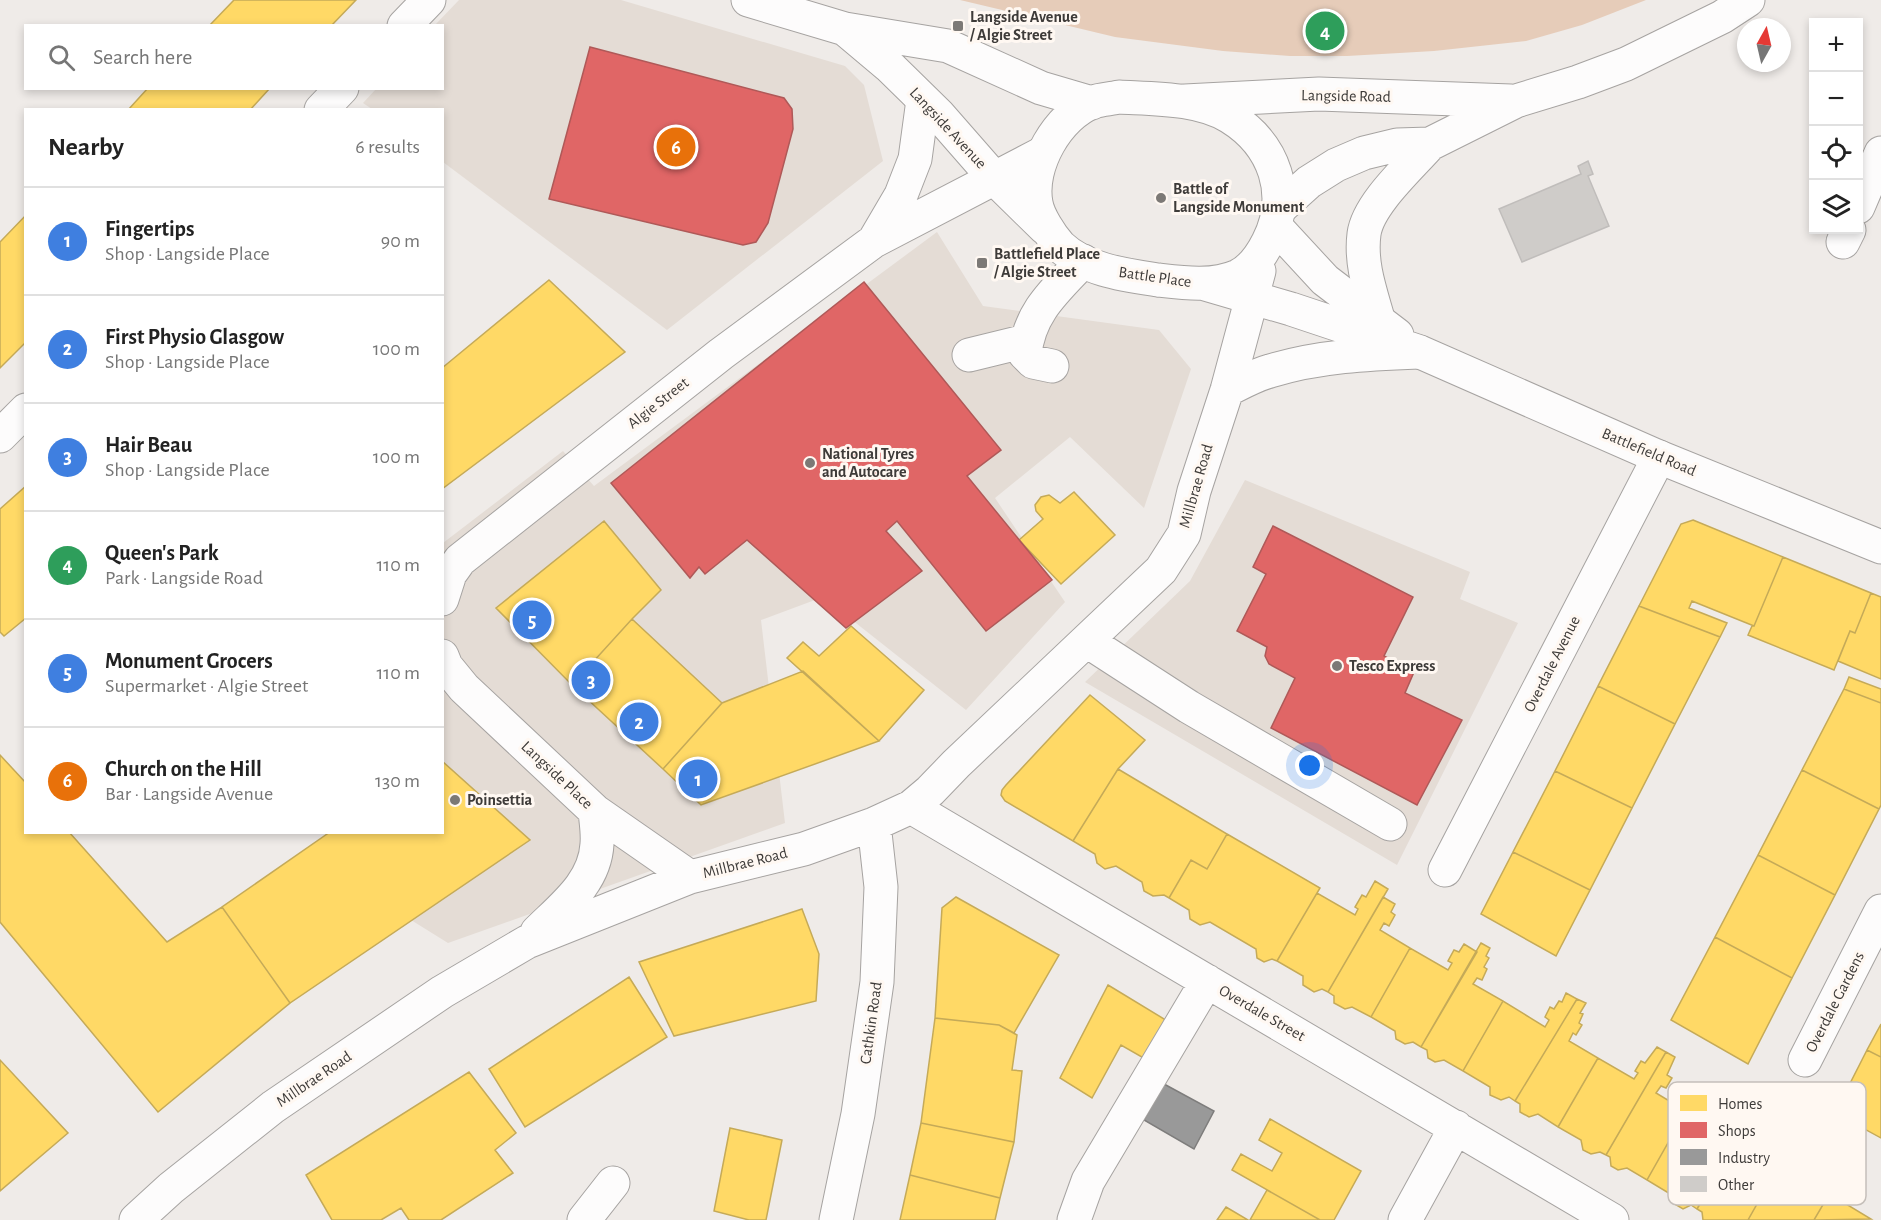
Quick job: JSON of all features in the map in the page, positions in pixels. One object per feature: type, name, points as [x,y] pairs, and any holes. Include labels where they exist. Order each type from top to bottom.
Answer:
[{"type":"street","points":[[406,24],[429,0]]},
{"type":"street","name":"Langside Avenue","points":[[748,0],[844,29],[948,46],[1041,88],[1092,102]]},
{"type":"street","name":"Langside Road","points":[[1275,224],[1309,182],[1336,165],[1364,153],[1398,146],[1430,144],[1516,101],[1626,64],[1722,17],[1748,0]]},
{"type":"street","name":"Langside Avenue","points":[[844,29],[889,66],[961,138],[995,179],[1049,232]]},
{"type":"street","points":[[323,108],[340,90]]},
{"type":"street","name":"Langside Road","points":[[1176,101],[1319,94],[1516,101]]},
{"type":"street","name":"Battle Place","points":[[1119,97],[1176,101],[1207,107],[1230,116],[1251,133],[1264,148],[1275,172],[1280,193],[1275,224],[1252,267],[1239,276],[1205,284],[1139,277],[1104,270],[1083,261],[1061,247],[1049,232],[1036,203],[1036,177],[1043,153],[1053,136],[1072,115],[1092,102],[1119,97]]},
{"type":"street","name":"Algie Street","points":[[874,241],[901,195],[915,159],[922,100]]},
{"type":"street","points":[[1379,322],[1367,283],[1364,232],[1374,210],[1430,144]]},
{"type":"street","name":"Algie Street","points":[[445,583],[460,560],[721,354],[874,241],[1043,153]]},
{"type":"street","points":[[1863,195],[1881,153]]},
{"type":"street","name":"Millbrae Road","points":[[136,1220],[171,1188],[273,1107],[442,992],[527,942],[690,877],[804,849],[874,824],[911,807],[930,791],[1161,570],[1184,534],[1204,456],[1227,390],[1251,297],[1275,224]]},
{"type":"street","name":"Battlefield Road","points":[[1275,224],[1325,280],[1420,352]]},
{"type":"street","points":[[1052,366],[1033,362],[1025,354],[1026,341],[1033,320],[1042,306],[1083,261]]},
{"type":"street","name":"Battlefield Road","points":[[1205,284],[1291,309],[1420,352],[1659,457],[1881,546]]},
{"type":"street","points":[[969,355],[1026,341]]},
{"type":"street","points":[[1227,390],[1268,371],[1312,360],[1350,354],[1420,352]]},
{"type":"street","points":[[0,436],[24,412]]},
{"type":"street","name":"Overdale Avenue","points":[[1445,870],[1659,457]]},
{"type":"street","points":[[1087,641],[1200,713],[1390,824]]},
{"type":"street","name":"Langside Place","points":[[444,661],[464,688],[595,811],[690,877]]},
{"type":"street","name":"Overdale Street","points":[[911,807],[1612,1220]]},
{"type":"street","points":[[527,942],[585,883],[594,861],[597,844],[595,811]]},
{"type":"street","name":"Cathkin Road","points":[[836,1220],[858,1114],[877,982],[882,887],[874,824]]},
{"type":"street","name":"Overdale Gardens","points":[[1805,1060],[1881,911]]},
{"type":"street","points":[[1074,1220],[1088,1181],[1207,981]]},
{"type":"street","points":[[1406,1220],[1456,1127]]},
{"type":"street","points":[[584,1220],[613,1183]]},
{"type":"shaded area","points":[[459,0],[621,0],[845,66],[864,85],[883,161],[667,330],[444,163],[444,108],[370,108],[363,103],[375,90],[444,90],[444,24],[436,24]]},
{"type":"shaded area","points":[[960,0],[1646,0],[1582,25],[1526,41],[1434,51],[1347,56],[1290,56],[1223,51],[1115,37]]},
{"type":"shaded area","points":[[937,232],[983,306],[1159,330],[1191,369],[1144,508],[1070,437],[995,498],[1065,602],[966,710],[823,597],[761,620],[785,823],[448,943],[411,920],[441,834],[444,834],[444,542],[563,451],[594,486]]},
{"type":"shaded area","points":[[1245,480],[1470,572],[1460,599],[1518,623],[1397,865],[1085,682],[1190,581]]},
{"type":"building: Homes","points":[[234,0],[356,0],[333,24],[211,24]]},
{"type":"building: Homes","points":[[146,90],[268,90],[252,108],[130,108]]},
{"type":"building: Homes","points":[[24,217],[24,344],[0,368],[0,242]]},
{"type":"building: Homes","points":[[549,280],[625,352],[444,488],[444,366]]},
{"type":"building: Homes","points":[[24,488],[24,620],[4,636],[0,632],[0,509]]},
{"type":"building: Homes","points":[[1074,492],[1115,535],[1061,584],[1019,540],[1043,519],[1036,511],[1035,505],[1041,497],[1049,495],[1060,503]]},
{"type":"building: Homes","points":[[1693,520],[1783,557],[1754,626],[1692,601],[1689,608],[1727,623],[1720,637],[1639,606],[1681,524]]},
{"type":"building: Homes","points":[[604,521],[661,590],[572,685],[496,608]]},
{"type":"building: Homes","points":[[1783,557],[1871,593],[1855,633],[1850,631],[1834,670],[1748,635]]},
{"type":"building: Homes","points":[[1871,593],[1881,597],[1881,679],[1838,661],[1850,631],[1855,633]]},
{"type":"building: Homes","points":[[1639,606],[1720,637],[1675,724],[1598,686]]},
{"type":"building: Homes","points":[[632,619],[722,703],[663,769],[572,685]]},
{"type":"building: Homes","points":[[851,626],[924,690],[879,741],[787,658],[803,642],[819,656]]},
{"type":"building: Homes","points":[[803,671],[879,741],[701,805],[663,769],[722,703]]},
{"type":"building: Homes","points":[[1849,677],[1881,689],[1881,703],[1844,689]]},
{"type":"building: Homes","points":[[1598,686],[1675,724],[1632,808],[1555,771]]},
{"type":"building: Homes","points":[[1844,689],[1881,703],[1881,805],[1879,809],[1802,770]]},
{"type":"building: Homes","points":[[1090,695],[1145,740],[1118,769],[1073,841],[1005,801],[1001,795],[1006,785]]},
{"type":"building: Homes","points":[[0,755],[24,781],[24,834],[71,834],[167,942],[222,907],[290,1003],[158,1112],[0,922]]},
{"type":"building: Homes","points":[[444,763],[530,840],[290,1003],[222,907],[327,834],[444,834]]},
{"type":"building: Homes","points":[[1118,769],[1227,834],[1207,869],[1191,860],[1169,898],[1164,895],[1153,896],[1144,891],[1142,882],[1116,866],[1105,869],[1097,863],[1095,854],[1073,841]]},
{"type":"building: Homes","points":[[1802,770],[1879,809],[1835,895],[1758,855]]},
{"type":"building: Homes","points":[[1555,771],[1632,808],[1590,890],[1513,852]]},
{"type":"building: Homes","points":[[1227,834],[1320,888],[1277,961],[1272,959],[1264,962],[1257,958],[1256,949],[1210,922],[1200,925],[1190,919],[1189,910],[1169,898],[1191,860],[1207,869]]},
{"type":"building: Homes","points":[[1513,852],[1590,890],[1556,956],[1481,914]]},
{"type":"building: Homes","points":[[1758,855],[1835,895],[1792,978],[1715,937]]},
{"type":"building: Homes","points":[[1375,881],[1388,889],[1328,992],[1322,989],[1314,992],[1303,985],[1303,976],[1277,961],[1317,893],[1355,915],[1358,909],[1355,907],[1362,895],[1366,897]]},
{"type":"building: Homes","points":[[956,897],[1059,955],[1014,1033],[999,1025],[935,1018],[942,908]]},
{"type":"building: Homes","points":[[1383,897],[1395,904],[1391,912],[1395,915],[1389,926],[1384,923],[1380,930],[1410,948],[1371,1017],[1352,1007],[1345,1009],[1334,1003],[1334,996],[1328,992]]},
{"type":"building: Homes","points":[[802,909],[819,954],[816,1001],[674,1036],[639,962]]},
{"type":"building: Homes","points":[[1715,937],[1792,978],[1748,1064],[1671,1020]]},
{"type":"building: Homes","points":[[1481,943],[1490,948],[1486,956],[1489,958],[1484,967],[1487,969],[1482,980],[1477,978],[1473,984],[1503,1001],[1463,1071],[1444,1060],[1435,1062],[1428,1058],[1427,1050],[1421,1047]]},
{"type":"building: Homes","points":[[1464,944],[1477,952],[1421,1047],[1413,1042],[1405,1044],[1396,1039],[1395,1031],[1371,1017],[1410,948],[1448,970],[1452,963],[1448,961],[1454,950],[1459,952]]},
{"type":"building: Homes","points":[[629,977],[667,1037],[525,1127],[489,1069]]},
{"type":"building: Homes","points":[[1108,985],[1169,1022],[1147,1060],[1121,1045],[1092,1098],[1060,1078]]},
{"type":"building: Homes","points":[[1566,993],[1577,999],[1515,1101],[1509,1097],[1501,1100],[1490,1095],[1490,1087],[1463,1071],[1503,1001],[1545,1027],[1549,1020],[1545,1017],[1550,1007],[1554,1009],[1559,1001],[1562,1002]]},
{"type":"building: Homes","points":[[1577,999],[1586,1003],[1580,1013],[1583,1014],[1579,1023],[1582,1025],[1576,1035],[1573,1033],[1569,1041],[1598,1058],[1558,1127],[1538,1114],[1529,1117],[1520,1112],[1520,1104],[1515,1101]]},
{"type":"building: Homes","points":[[935,1018],[999,1025],[1017,1035],[1012,1070],[1022,1071],[1014,1142],[921,1123]]},
{"type":"building: Homes","points":[[1881,1024],[1881,1057],[1867,1050]]},
{"type":"building: Homes","points":[[1657,1047],[1666,1052],[1606,1155],[1600,1152],[1591,1154],[1583,1150],[1581,1140],[1558,1127],[1598,1058],[1634,1079],[1638,1073],[1635,1071],[1641,1061],[1645,1063]]},
{"type":"building: Homes","points":[[1867,1050],[1881,1057],[1881,1138],[1866,1130],[1866,1082],[1851,1082]]},
{"type":"building: Homes","points":[[1666,1052],[1675,1057],[1667,1075],[1672,1078],[1666,1088],[1661,1086],[1656,1093],[1668,1100],[1668,1143],[1647,1180],[1627,1168],[1618,1170],[1611,1166],[1610,1157],[1606,1155]]},
{"type":"building: Homes","points":[[0,1060],[68,1133],[0,1191]]},
{"type":"building: Homes","points":[[469,1072],[516,1133],[495,1150],[513,1173],[441,1220],[409,1220],[401,1208],[381,1220],[332,1220],[306,1175]]},
{"type":"building: Homes","points":[[1270,1119],[1361,1171],[1334,1220],[1320,1220],[1232,1170],[1241,1154],[1272,1171],[1282,1153],[1259,1140]]},
{"type":"building: Homes","points":[[921,1123],[1014,1142],[1000,1198],[910,1175]]},
{"type":"building: Homes","points":[[730,1128],[782,1140],[766,1220],[749,1220],[714,1211]]},
{"type":"building: Homes","points":[[1668,1143],[1668,1193],[1647,1180]]},
{"type":"building: Homes","points":[[910,1175],[1000,1198],[995,1220],[900,1220]]},
{"type":"building: Homes","points":[[1267,1190],[1320,1220],[1250,1220]]},
{"type":"building: Homes","points":[[1676,1205],[1691,1205],[1683,1209]]},
{"type":"building: Homes","points":[[1699,1205],[1756,1205],[1748,1220],[1703,1220],[1702,1212],[1697,1209]]},
{"type":"building: Homes","points":[[1756,1205],[1823,1205],[1814,1220],[1748,1220]]},
{"type":"building: Homes","points":[[1823,1205],[1848,1205],[1871,1219],[1814,1220]]},
{"type":"building: Homes","points":[[1226,1207],[1248,1220],[1217,1220]]},
{"type":"building: Shops","points":[[590,47],[784,98],[792,109],[793,129],[768,223],[756,242],[743,245],[549,199]]},
{"type":"building: Shops","name":"National Tyres and Autocare","points":[[864,282],[1001,450],[967,476],[1052,580],[986,631],[897,521],[886,531],[922,571],[846,628],[747,540],[705,574],[699,567],[690,578],[611,483]]},
{"type":"building: Shops","name":"Tesco Express","points":[[1273,526],[1413,597],[1384,656],[1414,672],[1405,693],[1462,720],[1417,805],[1271,728],[1295,678],[1269,664],[1265,656],[1267,647],[1237,631],[1266,574],[1253,567]]},
{"type":"building: Industry","points":[[1164,1084],[1214,1111],[1194,1149],[1144,1120]]},
{"type":"building: Other","points":[[1588,161],[1593,174],[1588,176],[1609,226],[1522,262],[1499,209],[1581,174],[1578,166]]},
{"type":"place","name":"Langside Avenue / Algie Street","points":[[958,26]]},
{"type":"place","name":"Queen's Park","points":[[1325,31]]},
{"type":"place","name":"Church on the Hill","points":[[676,147]]},
{"type":"place","name":"Battle of Langside Monument","points":[[1161,198]]},
{"type":"place","name":"Battlefield Place / Algie Street","points":[[982,263]]},
{"type":"place","name":"National Tyres and Autocare","points":[[810,463]]},
{"type":"place","name":"Monument Grocers","points":[[532,620]]},
{"type":"place","name":"Tesco Express","points":[[1337,666]]},
{"type":"place","name":"Hair Beau","points":[[591,680]]},
{"type":"place","name":"First Physio Glasgow","points":[[639,722]]},
{"type":"place","name":"Fingertips","points":[[698,779]]},
{"type":"place","name":"Poinsettia","points":[[455,800]]}]
